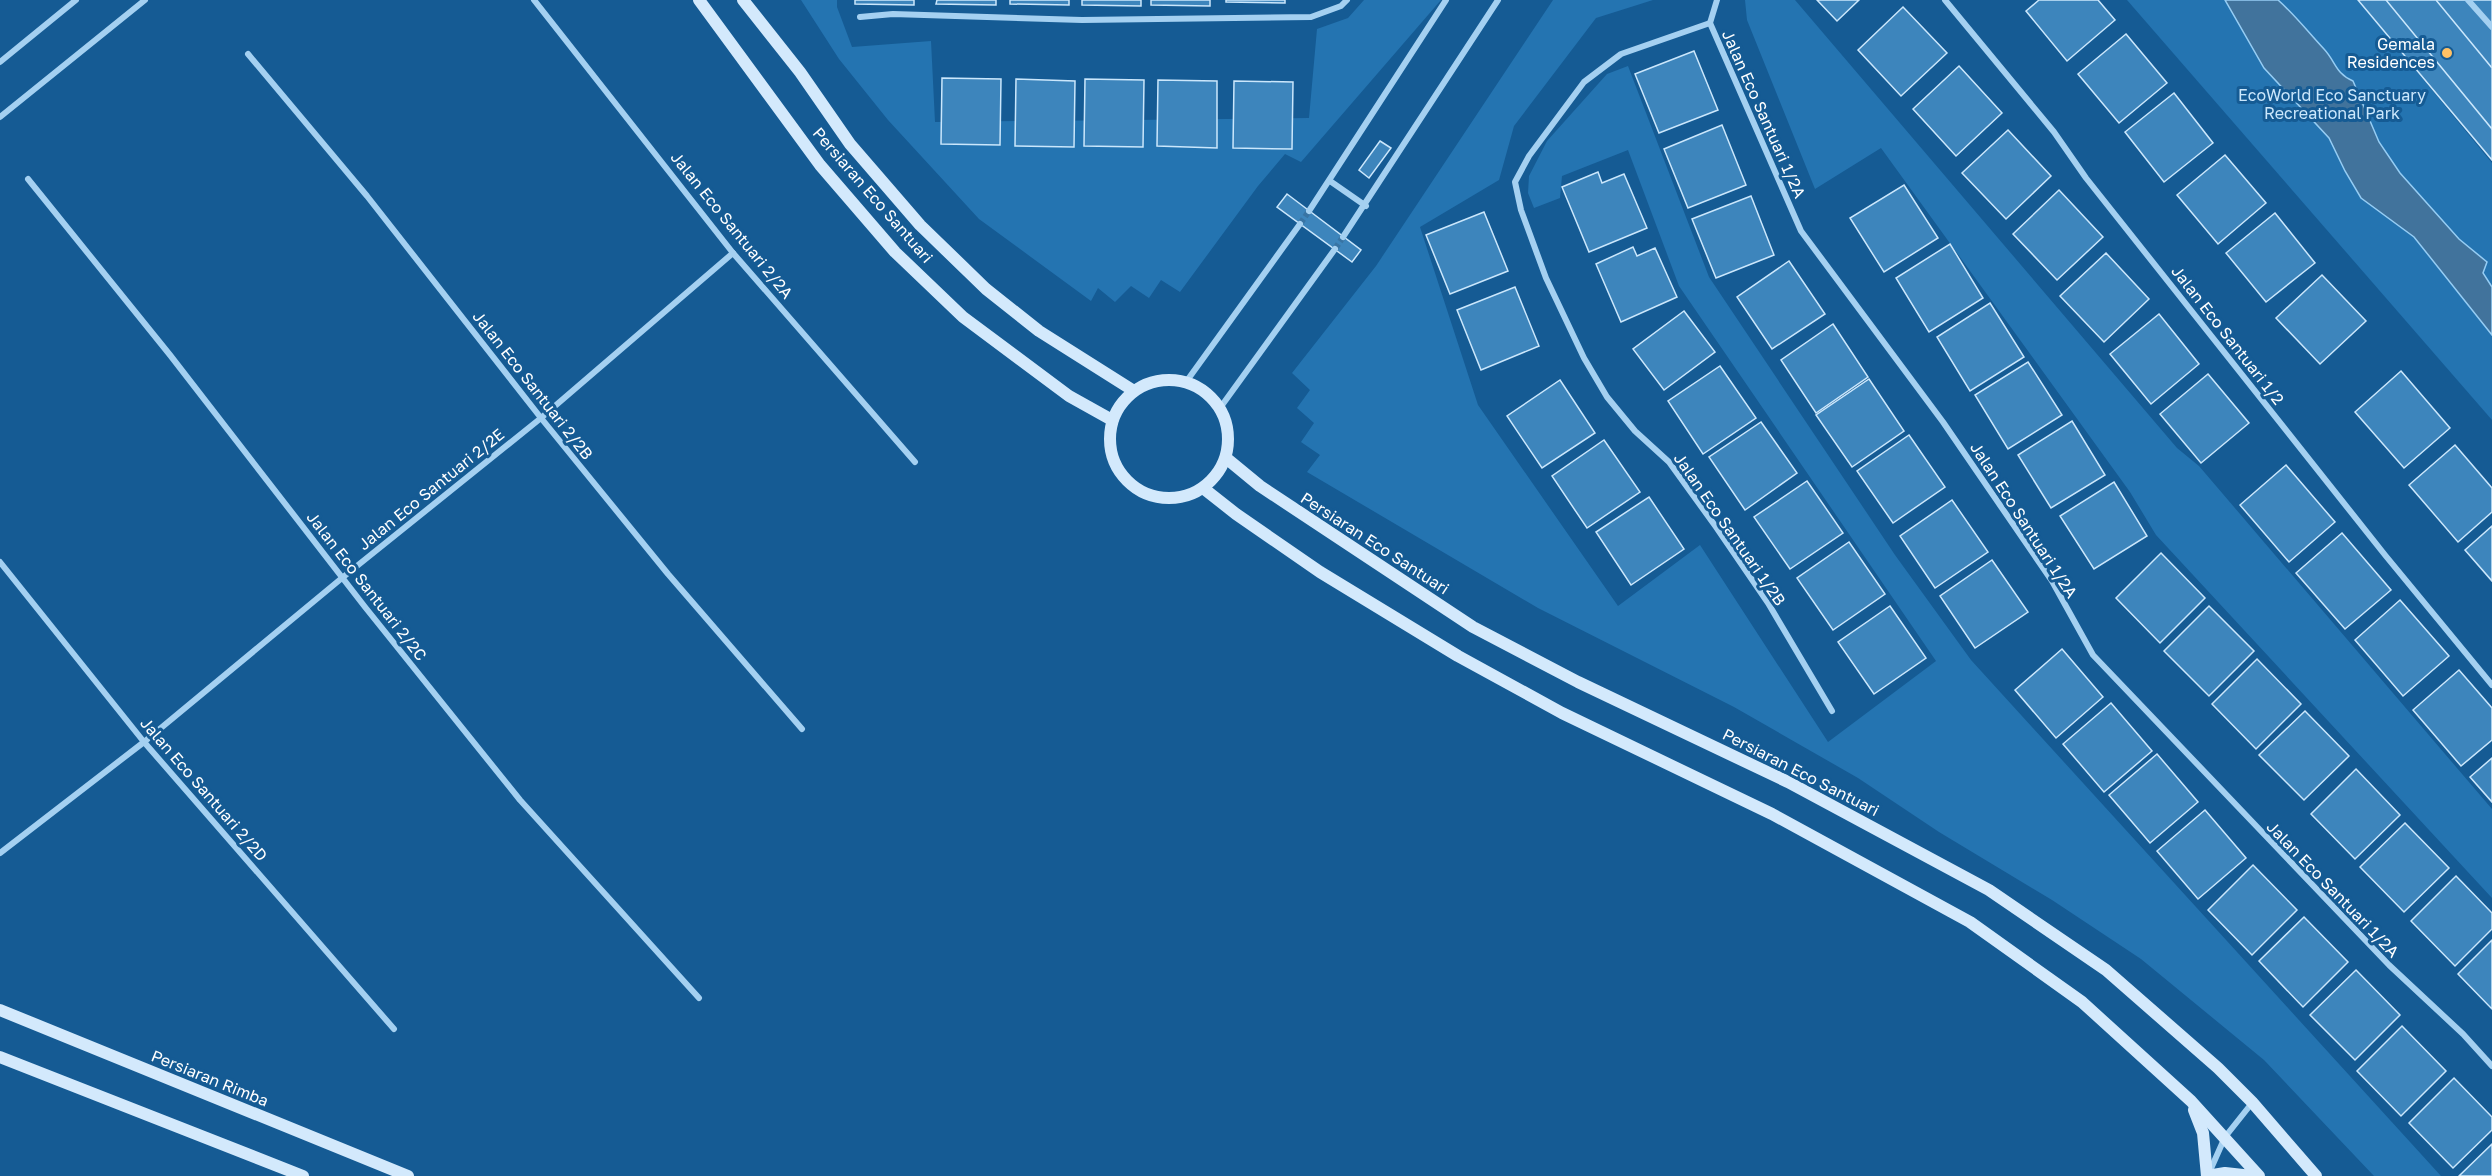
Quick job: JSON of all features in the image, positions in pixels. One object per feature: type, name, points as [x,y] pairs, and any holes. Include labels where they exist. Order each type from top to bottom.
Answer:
[{"type":"street","points":[[0,62],[76,0]]},
{"type":"street","points":[[0,117],[145,0]]},
{"type":"street","name":"Jalan Eco Santuari 2/2A","points":[[534,0],[733,253],[915,462]]},
{"type":"street","name":"Persiaran Eco Santuari","points":[[699,0],[820,165],[895,252],[963,317],[1069,396],[1112,420]]},
{"type":"street","name":"Persiaran Eco Santuari","points":[[743,0],[800,72],[850,144],[920,225],[986,289],[1039,331],[1134,391]]},
{"type":"street","points":[[860,17],[893,14],[1082,20],[1311,17],[1341,6],[1347,0]]},
{"type":"street","points":[[1309,211],[1446,0]]},
{"type":"street","points":[[1343,237],[1366,206],[1498,0]]},
{"type":"street","name":"Jalan Eco Santuari 1/2A","points":[[1717,0],[1710,23],[1801,231],[1956,441],[2052,581],[2093,655],[2373,949],[2463,1034],[2492,1066]]},
{"type":"street","name":"Jalan Eco Santuari 1/2","points":[[1945,0],[2054,132],[2086,178],[2370,537],[2492,685]]},
{"type":"street","points":[[2468,0],[2492,27]]},
{"type":"street","name":"Jalan Eco Santuari 1/2B","points":[[1710,23],[1621,54],[1584,82],[1529,156],[1515,182],[1521,210],[1546,278],[1584,358],[1607,397],[1635,431],[1669,462],[1716,527],[1768,603],[1832,711]]},
{"type":"street","name":"Jalan Eco Santuari 2/2B","points":[[248,54],[367,196],[541,418],[668,574],[802,729]]},
{"type":"street","name":"Jalan Eco Santuari 2/2C","points":[[28,179],[170,355],[342,578],[520,800],[699,998]]},
{"type":"street","points":[[1330,181],[1366,206]]},
{"type":"street","points":[[1186,382],[1300,224]]},
{"type":"street","points":[[1220,408],[1335,249]]},
{"type":"street","name":"Jalan Eco Santuari 2/2E","points":[[0,853],[144,742],[342,578],[541,418],[733,253]]},
{"type":"street","points":[[1168,379],[1186,382],[1199,388],[1220,408],[1227,424],[1229,441],[1226,458],[1217,475],[1203,488],[1187,496],[1168,499],[1150,496],[1133,487],[1120,474],[1112,457],[1109,439],[1112,420],[1120,404],[1134,391],[1150,382],[1168,379]]},
{"type":"street","name":"Persiaran Eco Santuari","points":[[1226,458],[1260,486],[1473,627],[1578,682],[1788,782],[1989,890],[2106,970],[2218,1068],[2252,1102],[2316,1176]]},
{"type":"street","points":[[1203,488],[1236,514],[1320,572],[1458,656],[1562,713],[1772,814],[1970,922],[2082,1002],[2190,1101],[2259,1176]]},
{"type":"street","name":"Jalan Eco Santuari 2/2D","points":[[0,562],[144,742],[394,1029]]},
{"type":"street","name":"Persiaran Rimba","points":[[0,1010],[408,1176]]},
{"type":"street","points":[[0,1057],[303,1176]]},
{"type":"street","points":[[2190,1101],[2203,1133],[2207,1176]]},
{"type":"street","points":[[2207,1176],[2225,1137],[2252,1102]]},
{"type":"street","points":[[2207,1176],[2234,1173],[2252,1176]]},
{"type":"green space","points":[[801,0],[837,0],[837,7],[852,47],[931,41],[935,122],[1309,118],[1317,29],[1348,18],[1364,0],[1441,0],[1301,162],[1285,154],[1258,186],[1180,292],[1161,280],[1149,298],[1131,286],[1115,302],[1098,288],[1091,301],[979,219],[888,120],[839,59]]},
{"type":"green space","points":[[1553,0],[1653,0],[1596,18],[1514,126],[1499,180],[1420,227],[1478,405],[1618,606],[1700,545],[1828,742],[1936,661],[1679,286],[1628,150],[1562,176],[1560,198],[1534,208],[1528,193],[1529,176],[1547,141],[1607,74],[1628,66],[1709,277],[1895,555],[1971,660],[2441,1176],[2374,1176],[2264,1060],[2141,959],[2052,900],[1939,832],[1858,778],[1734,707],[1538,608],[1307,472],[1320,455],[1301,442],[1314,423],[1297,408],[1310,390],[1292,373],[1376,266]]},
{"type":"green space","points":[[1745,0],[1795,0],[2177,448],[2199,466],[2492,809],[2492,898],[2156,535],[2130,492],[1881,148],[1815,189],[1747,20]]},
{"type":"green space","name":"EcoWorld Eco Sanctuary Recreational Park","points":[[2127,0],[2358,0],[2492,163],[2492,420]]},
{"type":"shaded area","points":[[2225,0],[2278,0],[2324,49],[2339,71],[2353,81],[2379,142],[2400,173],[2459,239],[2487,262],[2483,273],[2492,287],[2492,335],[2414,237],[2361,198],[2329,138],[2264,68]]},
{"type":"building","points":[[855,0],[914,0],[914,5],[855,4]]},
{"type":"building","points":[[937,0],[996,0],[996,5],[936,4]]},
{"type":"building","points":[[1010,0],[1069,0],[1069,5],[1010,4]]},
{"type":"building","points":[[1082,0],[1141,0],[1141,6],[1082,5]]},
{"type":"building","points":[[1151,0],[1210,0],[1210,6],[1151,5]]},
{"type":"building","points":[[1226,0],[1285,0],[1285,3],[1226,2]]},
{"type":"building","points":[[1817,0],[1859,0],[1837,21]]},
{"type":"building","points":[[2039,0],[2098,0],[2115,20],[2067,61],[2026,11]]},
{"type":"building","name":"Gemala Residences","points":[[2358,0],[2492,0],[2492,160]]},
{"type":"building","points":[[2386,0],[2436,0],[2492,68],[2492,129]]},
{"type":"building","points":[[1903,7],[1947,53],[1901,96],[1858,50]]},
{"type":"building","points":[[2126,34],[2167,83],[2119,123],[2078,74]]},
{"type":"building","points":[[1694,51],[1718,110],[1659,133],[1635,74]]},
{"type":"building","points":[[1959,66],[2002,113],[1956,156],[1913,109]]},
{"type":"building","points":[[942,78],[1001,79],[1000,145],[941,144]]},
{"type":"building","points":[[1016,79],[1075,81],[1074,147],[1015,146]]},
{"type":"building","points":[[1085,79],[1144,80],[1143,147],[1084,146]]},
{"type":"building","points":[[1158,80],[1217,81],[1217,148],[1157,146]]},
{"type":"building","points":[[1234,81],[1293,82],[1292,149],[1233,148]]},
{"type":"building","points":[[2174,93],[2213,143],[2164,182],[2125,132]]},
{"type":"building","points":[[1722,125],[1746,185],[1688,208],[1664,149]]},
{"type":"building","points":[[2008,130],[2051,176],[2006,219],[1962,173]]},
{"type":"building","points":[[1380,141],[1391,148],[1369,178],[1359,170]]},
{"type":"building","points":[[2225,155],[2266,203],[2218,244],[2177,195]]},
{"type":"building","points":[[1598,172],[1602,183],[1624,174],[1647,228],[1589,252],[1562,187]]},
{"type":"building","points":[[1904,185],[1938,238],[1884,272],[1850,218]]},
{"type":"building","points":[[2059,190],[2103,237],[2057,280],[2013,234]]},
{"type":"building","points":[[1287,194],[1361,250],[1352,262],[1277,207]]},
{"type":"building","points":[[1751,196],[1774,255],[1716,278],[1692,219]]},
{"type":"building","points":[[1484,212],[1508,271],[1450,294],[1426,235]]},
{"type":"building","points":[[2275,213],[2315,263],[2266,302],[2226,253]]},
{"type":"building","points":[[1950,244],[1983,298],[1929,332],[1896,278]]},
{"type":"building","points":[[1633,247],[1637,256],[1655,248],[1677,297],[1621,322],[1596,264]]},
{"type":"building","points":[[2106,253],[2149,299],[2104,342],[2060,296]]},
{"type":"building","points":[[1789,261],[1825,314],[1772,349],[1737,297]]},
{"type":"building","points":[[2322,275],[2366,321],[2320,364],[2276,318]]},
{"type":"building","points":[[1515,287],[1539,346],[1481,370],[1457,310]]},
{"type":"building","points":[[1990,303],[2024,357],[1970,391],[1937,337]]},
{"type":"building","points":[[1684,311],[1715,352],[1664,390],[1633,349]]},
{"type":"building","points":[[2159,314],[2199,364],[2151,404],[2110,354]]},
{"type":"building","points":[[1833,324],[1868,377],[1816,413],[1781,360]]},
{"type":"building","points":[[2028,362],[2062,415],[2008,449],[1975,395]]},
{"type":"building","points":[[1720,366],[1756,418],[1703,454],[1668,401]]},
{"type":"building","points":[[2401,371],[2450,428],[2404,468],[2355,412]]},
{"type":"building","points":[[2208,374],[2249,423],[2201,463],[2160,414]]},
{"type":"building","points":[[1869,379],[1904,431],[1852,467],[1816,415]]},
{"type":"building","points":[[1560,380],[1595,433],[1542,468],[1507,416]]},
{"type":"building","points":[[2072,421],[2105,475],[2051,508],[2018,455]]},
{"type":"building","points":[[1761,422],[1797,473],[1745,510],[1709,457]]},
{"type":"building","points":[[1909,435],[1945,487],[1893,523],[1857,471]]},
{"type":"building","points":[[1604,440],[1640,492],[1587,528],[1552,476]]},
{"type":"building","points":[[2455,445],[2492,488],[2492,512],[2458,542],[2409,485]]},
{"type":"building","points":[[2286,465],[2335,522],[2289,562],[2240,505]]},
{"type":"building","points":[[1807,481],[1843,533],[1790,569],[1754,517]]},
{"type":"building","points":[[2114,482],[2147,536],[2094,569],[2060,516]]},
{"type":"building","points":[[1649,497],[1684,549],[1631,585],[1596,532]]},
{"type":"building","points":[[1952,500],[1988,552],[1935,588],[1900,536]]},
{"type":"building","points":[[2492,526],[2492,581],[2465,550]]},
{"type":"building","points":[[2342,533],[2391,590],[2345,629],[2296,573]]},
{"type":"building","points":[[1849,542],[1885,594],[1833,630],[1797,578]]},
{"type":"building","points":[[2161,553],[2205,598],[2160,643],[2116,598]]},
{"type":"building","points":[[1992,560],[2028,612],[1975,648],[1940,596]]},
{"type":"building","points":[[2400,600],[2449,656],[2403,696],[2355,640]]},
{"type":"building","points":[[1890,606],[1926,658],[1874,694],[1838,642]]},
{"type":"building","points":[[2209,606],[2254,651],[2209,696],[2164,651]]},
{"type":"building","points":[[2062,649],[2103,697],[2056,738],[2015,690]]},
{"type":"building","points":[[2257,659],[2301,704],[2256,749],[2212,704]]},
{"type":"building","points":[[2459,670],[2492,708],[2492,740],[2461,766],[2413,710]]},
{"type":"building","points":[[2111,703],[2152,751],[2104,792],[2063,744]]},
{"type":"building","points":[[2305,711],[2349,756],[2304,800],[2259,755]]},
{"type":"building","points":[[2157,754],[2198,802],[2150,843],[2109,795]]},
{"type":"building","points":[[2492,758],[2492,802],[2470,777]]},
{"type":"building","points":[[2356,769],[2400,815],[2355,859],[2311,814]]},
{"type":"building","points":[[2205,810],[2246,858],[2198,899],[2157,851]]},
{"type":"building","points":[[2405,823],[2449,868],[2404,912],[2360,867]]},
{"type":"building","points":[[2253,865],[2297,910],[2252,955],[2208,910]]},
{"type":"building","points":[[2456,876],[2492,913],[2492,929],[2455,966],[2411,921]]},
{"type":"building","points":[[2304,917],[2348,962],[2303,1007],[2259,961]]},
{"type":"building","points":[[2492,940],[2492,1009],[2458,974]]},
{"type":"building","points":[[2356,970],[2400,1015],[2355,1060],[2310,1015]]},
{"type":"building","points":[[2402,1026],[2446,1071],[2401,1116],[2357,1071]]},
{"type":"building","points":[[2454,1078],[2492,1117],[2492,1130],[2453,1168],[2409,1123]]},
{"type":"building","points":[[2492,1144],[2492,1176],[2459,1176]]},
{"type":"tunnel","points":[[1300,224],[1309,211]]},
{"type":"tunnel","points":[[1335,249],[1343,237]]},
{"type":"place","name":"Gemala Residences","points":[[2447,53]]}]
